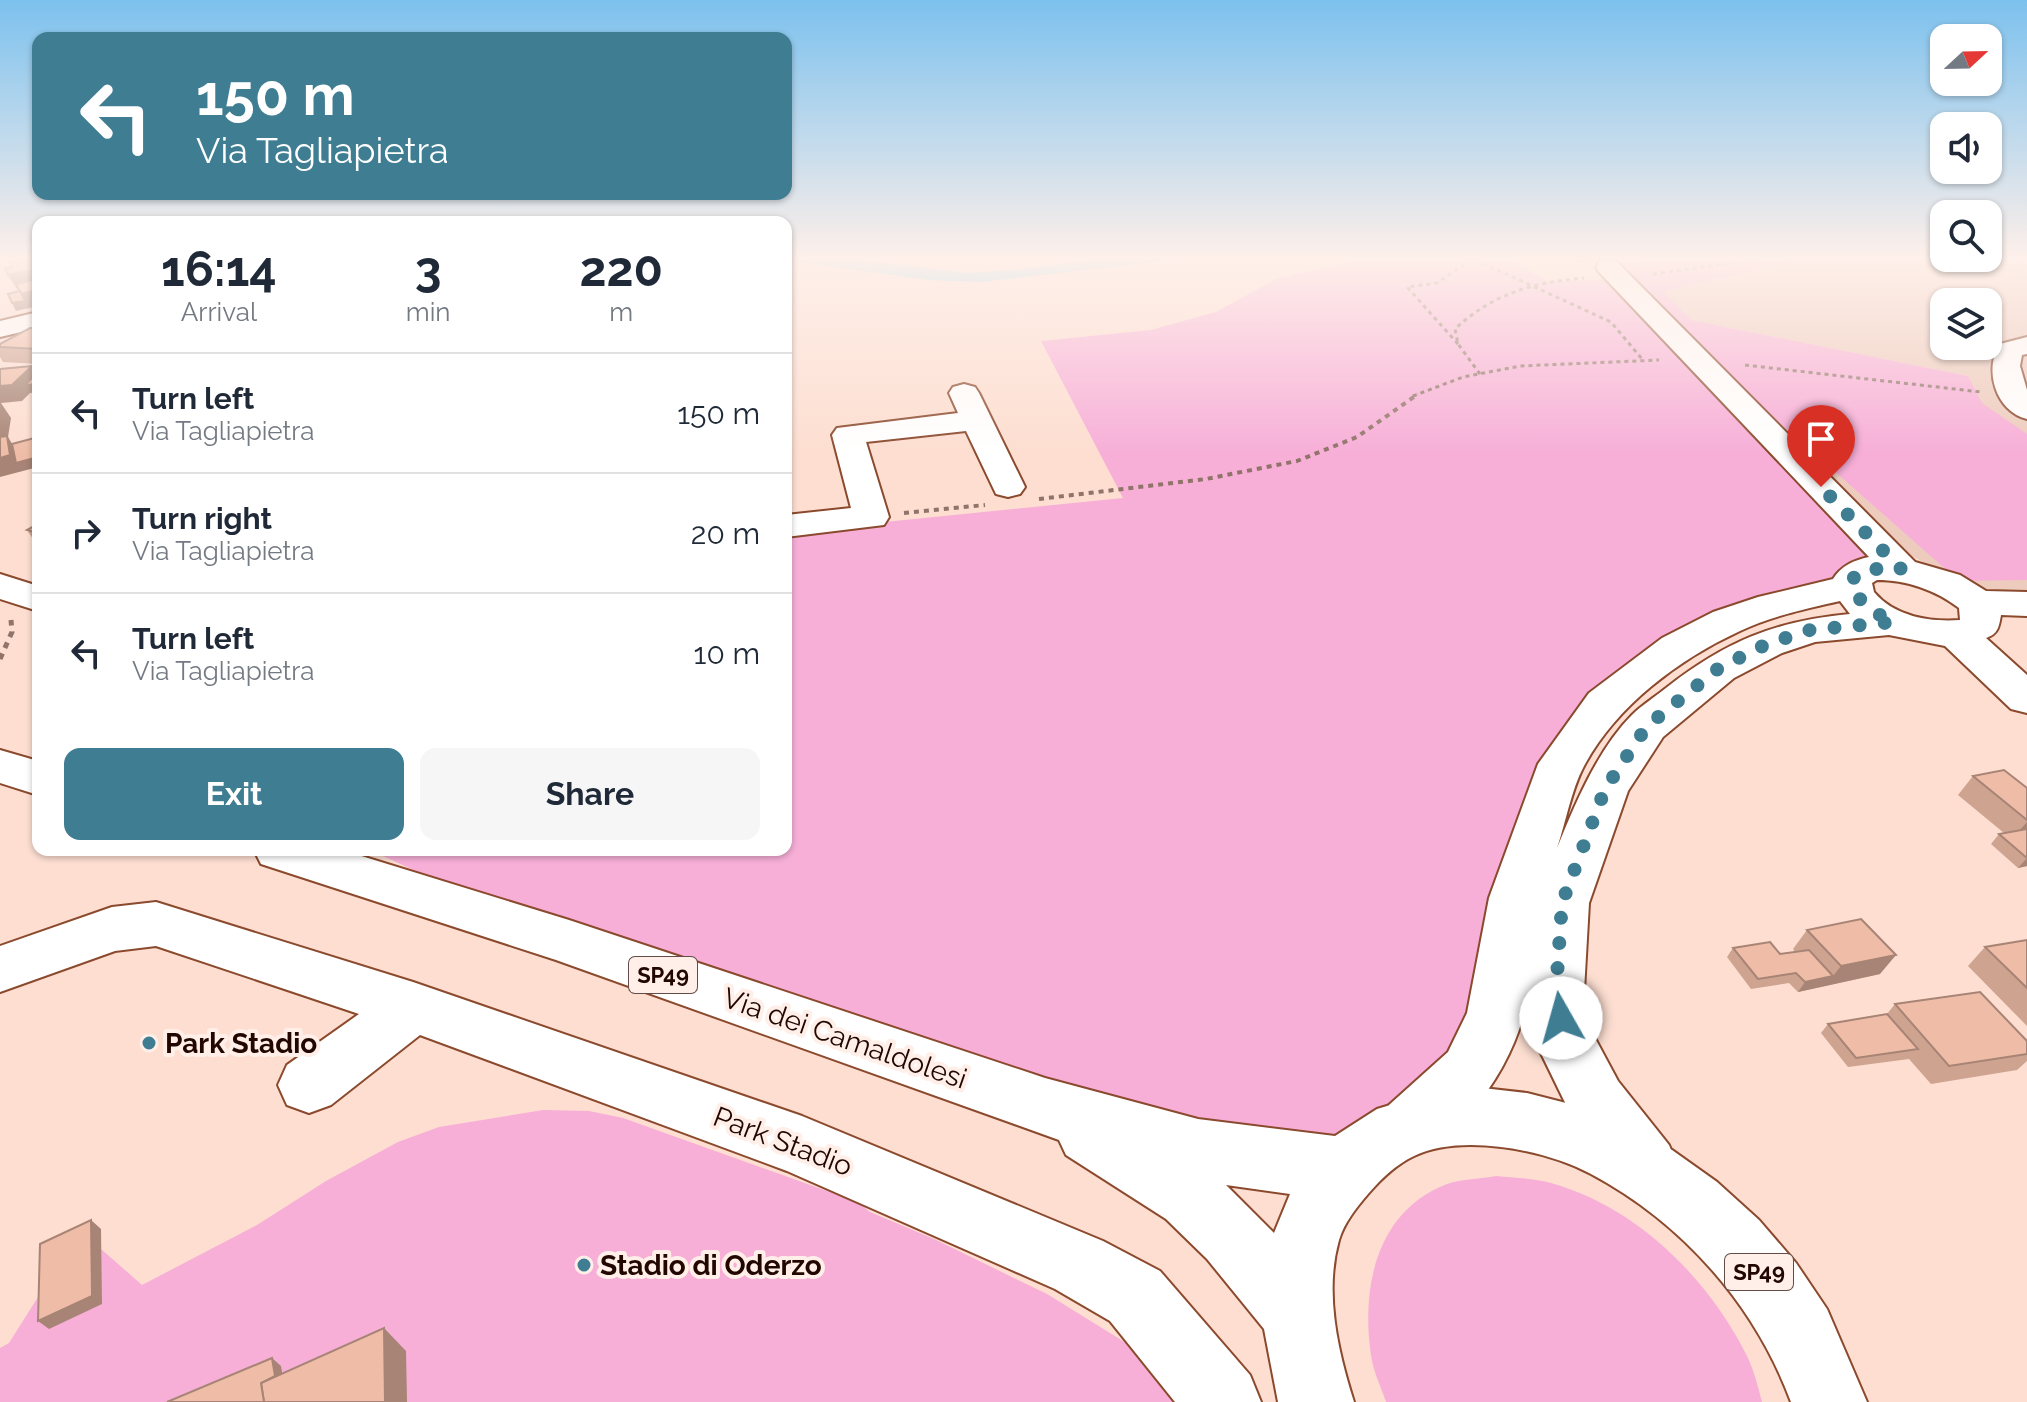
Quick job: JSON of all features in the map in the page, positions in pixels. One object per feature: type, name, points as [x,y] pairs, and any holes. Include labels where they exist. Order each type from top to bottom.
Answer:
[{"type":"street","points":[[0,329],[28,322]]},
{"type":"street","points":[[1661,322],[1901,569]]},
{"type":"street","points":[[2020,403],[2005,377],[2005,358],[2015,347],[2027,345]]},
{"type":"street","points":[[792,525],[871,517],[848,435],[970,406],[1000,496]]},
{"type":"street","points":[[2027,604],[1967,619],[1939,634],[1894,622],[1864,605],[1851,587],[1852,579],[1867,569],[1901,569],[1944,582],[1967,619],[2027,699]]},
{"type":"street","points":[[1411,1126],[1469,1071],[1496,1015],[1515,898],[1550,794],[1561,764],[1605,703],[1677,647],[1727,621],[1772,605],[1851,587]]},
{"type":"street","points":[[1,600],[32,599]]},
{"type":"street","points":[[1650,1172],[1596,1101],[1567,1045],[1556,991],[1562,903],[1605,789],[1647,726],[1719,668],[1767,644],[1810,630],[1894,622]]},
{"type":"street","points":[[0,766],[32,776]]},
{"type":"street","name":"Via dei Camaldolesi","points":[[298,856],[569,942],[1045,1107],[1198,1150],[1344,1168]]},
{"type":"street","name":"Park Stadio","points":[[0,969],[112,929],[156,924],[413,1007],[802,1146],[1079,1265],[1135,1296],[1223,1402]]},
{"type":"street","points":[[309,1085],[413,1007]]},
{"type":"street","name":"Via dei Camaldolesi","points":[[1045,1107],[1189,1196],[1231,1235],[1298,1314]]},
{"type":"street","name":"SP49","points":[[1316,1402],[1298,1314],[1301,1256],[1318,1207],[1344,1168],[1375,1143],[1411,1126],[1465,1115],[1524,1120],[1587,1138],[1650,1172],[1707,1216],[1759,1271],[1801,1336],[1829,1402]]},
{"type":"path","points":[[1439,322],[1458,344]]},
{"type":"path","points":[[1611,322],[1643,359]]},
{"type":"path","points":[[1039,500],[1206,479],[1297,461],[1357,437],[1412,396],[1463,377],[1520,366],[1643,359],[1697,360],[2020,403]]},
{"type":"path","points":[[871,517],[1000,496]]},
{"type":"path","points":[[0,659],[12,632],[11,620],[1,600]]},
{"type":"shaded area","points":[[1178,322],[1661,322],[1901,569],[1727,621],[1561,764],[1496,1015],[1344,1168],[569,942],[383,856],[792,856],[792,531],[1123,498],[1041,341],[1151,330]]},
{"type":"shaded area","points":[[1675,322],[1703,322],[1968,376],[1982,403],[2027,434],[2027,580],[1959,581],[1749,396]]},
{"type":"shaded area","points":[[1703,322],[1930,322],[1930,360],[2002,360],[2002,322],[2027,322],[2027,590],[1991,590],[1959,581],[1912,556],[1749,396],[1981,403],[1968,376]]},
{"type":"shaded area","name":"Stadio di Oderzo","points":[[543,1110],[589,1111],[623,1118],[858,1202],[870,1212],[934,1239],[1047,1294],[1131,1346],[1192,1402],[0,1402],[0,1348],[9,1343],[50,1278],[101,1249],[142,1285],[257,1225],[326,1181],[398,1142],[439,1127]]},
{"type":"shaded area","points":[[1496,1176],[1544,1181],[1583,1194],[1612,1209],[1667,1249],[1691,1273],[1731,1327],[1749,1361],[1762,1402],[1386,1402],[1372,1361],[1368,1330],[1372,1279],[1389,1232],[1423,1196],[1453,1182]]},
{"type":"building","points":[[32,328],[32,349],[0,347],[0,344]]},
{"type":"building","points":[[32,366],[12,385],[0,386],[0,369]]},
{"type":"building","points":[[7,436],[10,455],[0,458],[0,437]]},
{"type":"building","points":[[32,439],[32,459],[16,463],[12,444]]},
{"type":"building","points":[[2004,770],[2027,788],[2027,820],[1973,776]]},
{"type":"building","points":[[2027,829],[2027,858],[1999,834]]},
{"type":"building","points":[[1861,919],[1896,955],[1841,966],[1807,930]]},
{"type":"building","points":[[2027,940],[2027,988],[1985,947]]},
{"type":"building","points":[[1770,942],[1780,954],[1809,950],[1833,976],[1805,982],[1796,973],[1758,979],[1733,948]]},
{"type":"building","points":[[1980,992],[2027,1041],[2027,1054],[1949,1066],[1895,1004]]},
{"type":"building","points":[[1887,1014],[1918,1049],[1856,1058],[1828,1024]]},
{"type":"building","points":[[91,1220],[92,1296],[38,1321],[40,1244]]},
{"type":"building","points":[[384,1328],[385,1402],[264,1402],[261,1383]]},
{"type":"building","points":[[272,1358],[275,1376],[261,1383],[264,1402],[167,1402]]},
{"type":"place","name":"Park Stadio","points":[[149,1043]]},
{"type":"place","name":"Stadio di Oderzo","points":[[584,1265]]},
{"type":"route","points":[[1561,1018],[1556,991],[1562,903],[1605,789],[1647,726],[1719,668],[1767,644],[1810,630],[1894,622],[1864,605],[1851,587],[1852,579],[1867,569],[1901,569],[1821,487]]}]
